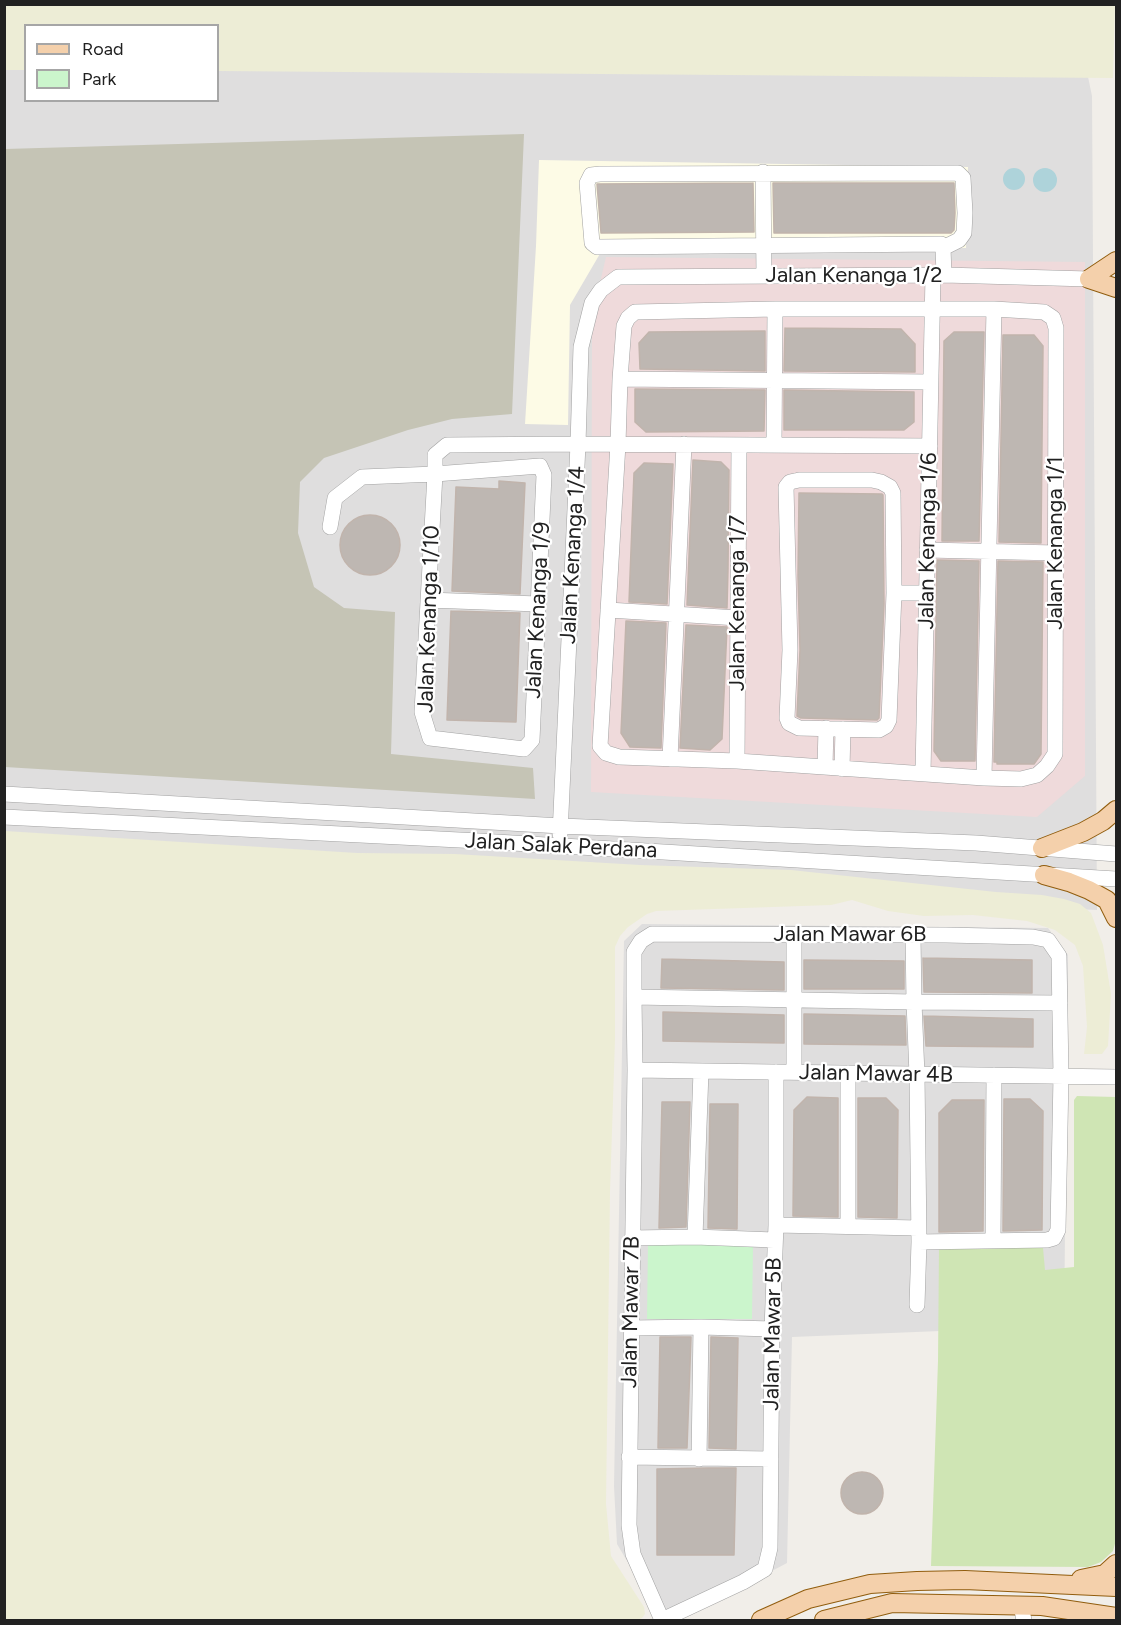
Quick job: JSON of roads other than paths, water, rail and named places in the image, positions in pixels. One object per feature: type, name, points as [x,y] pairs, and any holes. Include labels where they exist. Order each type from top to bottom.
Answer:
[{"type":"main road","points":[[1089,279],[1116,261]]},
{"type":"main road","points":[[1089,279],[1116,288]]},
{"type":"main road","points":[[1042,848],[1083,832],[1103,821],[1116,810]]},
{"type":"main road","points":[[1044,875],[1070,882],[1107,900],[1116,918]]},
{"type":"main road","points":[[1053,1584],[1106,1574],[1116,1564]]},
{"type":"main road","points":[[761,1620],[808,1599],[870,1584],[965,1581],[1116,1587]]},
{"type":"main road","points":[[824,1620],[892,1603],[1023,1613],[1048,1606],[1116,1619]]},
{"type":"main road","points":[[1048,1606],[1068,1620]]},
{"type":"street","points":[[763,172],[764,276]]},
{"type":"street","points":[[763,172],[958,173],[963,178],[964,233],[959,240],[943,248],[941,244],[764,244],[603,248],[592,243],[587,183],[591,175],[763,172]]},
{"type":"street","name":"Jalan Kenanga 1/6","points":[[923,773],[930,382],[933,308],[943,248]]},
{"type":"street","name":"Jalan Kenanga 1/2","points":[[618,277],[938,275],[1089,279]]},
{"type":"street","name":"Jalan Kenanga 1/4","points":[[560,846],[581,347],[592,303],[601,290],[618,277]]},
{"type":"street","points":[[774,445],[775,309]]},
{"type":"street","points":[[775,309],[994,309],[984,778],[737,761],[619,758],[606,753],[600,746],[620,379],[624,326],[628,318],[635,312],[775,309]]},
{"type":"street","name":"Jalan Kenanga 1/1","points":[[984,778],[1021,780],[1037,775],[1055,754],[1056,328],[1053,318],[1044,312],[994,309]]},
{"type":"street","points":[[620,379],[930,382]]},
{"type":"street","points":[[578,444],[930,446]]},
{"type":"street","name":"Jalan Kenanga 1/10","points":[[473,743],[430,738],[422,712],[435,455],[447,445],[578,444]]},
{"type":"street","points":[[670,759],[684,444]]},
{"type":"street","name":"Jalan Kenanga 1/7","points":[[737,761],[739,445]]},
{"type":"street","name":"Jalan Kenanga 1/9","points":[[435,474],[540,466],[544,475],[532,741],[524,749],[473,743]]},
{"type":"street","points":[[330,527],[335,498],[362,477],[435,474]]},
{"type":"street","points":[[799,480],[872,480],[890,487],[893,493],[894,593],[889,720],[886,726],[879,730],[825,728],[799,728],[789,723],[788,718],[790,650],[786,487],[790,482],[799,480]]},
{"type":"street","points":[[927,550],[1056,553]]},
{"type":"street","points":[[894,593],[927,593]]},
{"type":"street","points":[[428,600],[538,603]]},
{"type":"street","points":[[608,610],[738,618]]},
{"type":"street","points":[[825,728],[825,767]]},
{"type":"street","points":[[842,769],[843,729]]},
{"type":"street","points":[[10,794],[10,818]]},
{"type":"street","name":"Jalan Salak Perdana","points":[[10,794],[561,826],[976,843],[1116,854]]},
{"type":"street","name":"Jalan Salak Perdana","points":[[10,818],[560,846],[1116,879]]},
{"type":"street","name":"Jalan Mawar 6B","points":[[652,934],[1033,937],[1048,940],[1059,956],[1060,1003]]},
{"type":"street","name":"Jalan Mawar 7B","points":[[652,934],[641,941],[634,952],[635,1070],[629,1525],[633,1554],[661,1620]]},
{"type":"street","points":[[794,935],[794,1072]]},
{"type":"street","points":[[913,936],[919,1235],[917,1305]]},
{"type":"street","points":[[632,1238],[775,1233],[848,1226],[919,1235],[993,1240],[1054,1238],[1058,1230],[1061,1076],[1060,1003],[634,997]]},
{"type":"street","name":"Jalan Mawar 4B","points":[[635,1070],[1116,1077]]},
{"type":"street","points":[[695,1237],[701,1071]]},
{"type":"street","name":"Jalan Mawar 5B","points":[[661,1620],[743,1582],[765,1569],[770,1548],[776,1072]]},
{"type":"street","points":[[848,1073],[848,1226]]},
{"type":"street","points":[[993,1240],[994,1075]]},
{"type":"street","points":[[632,1328],[772,1329]]},
{"type":"street","points":[[699,1459],[700,1328]]},
{"type":"street","points":[[629,1457],[771,1459]]},
{"type":"water","points":[[1010,168],[1018,168],[1025,175],[1025,183],[1018,190],[1010,190],[1003,183],[1003,175]]},
{"type":"water","points":[[1045,168],[1053,172],[1057,180],[1053,188],[1045,192],[1037,188],[1033,180],[1037,172]]}]
